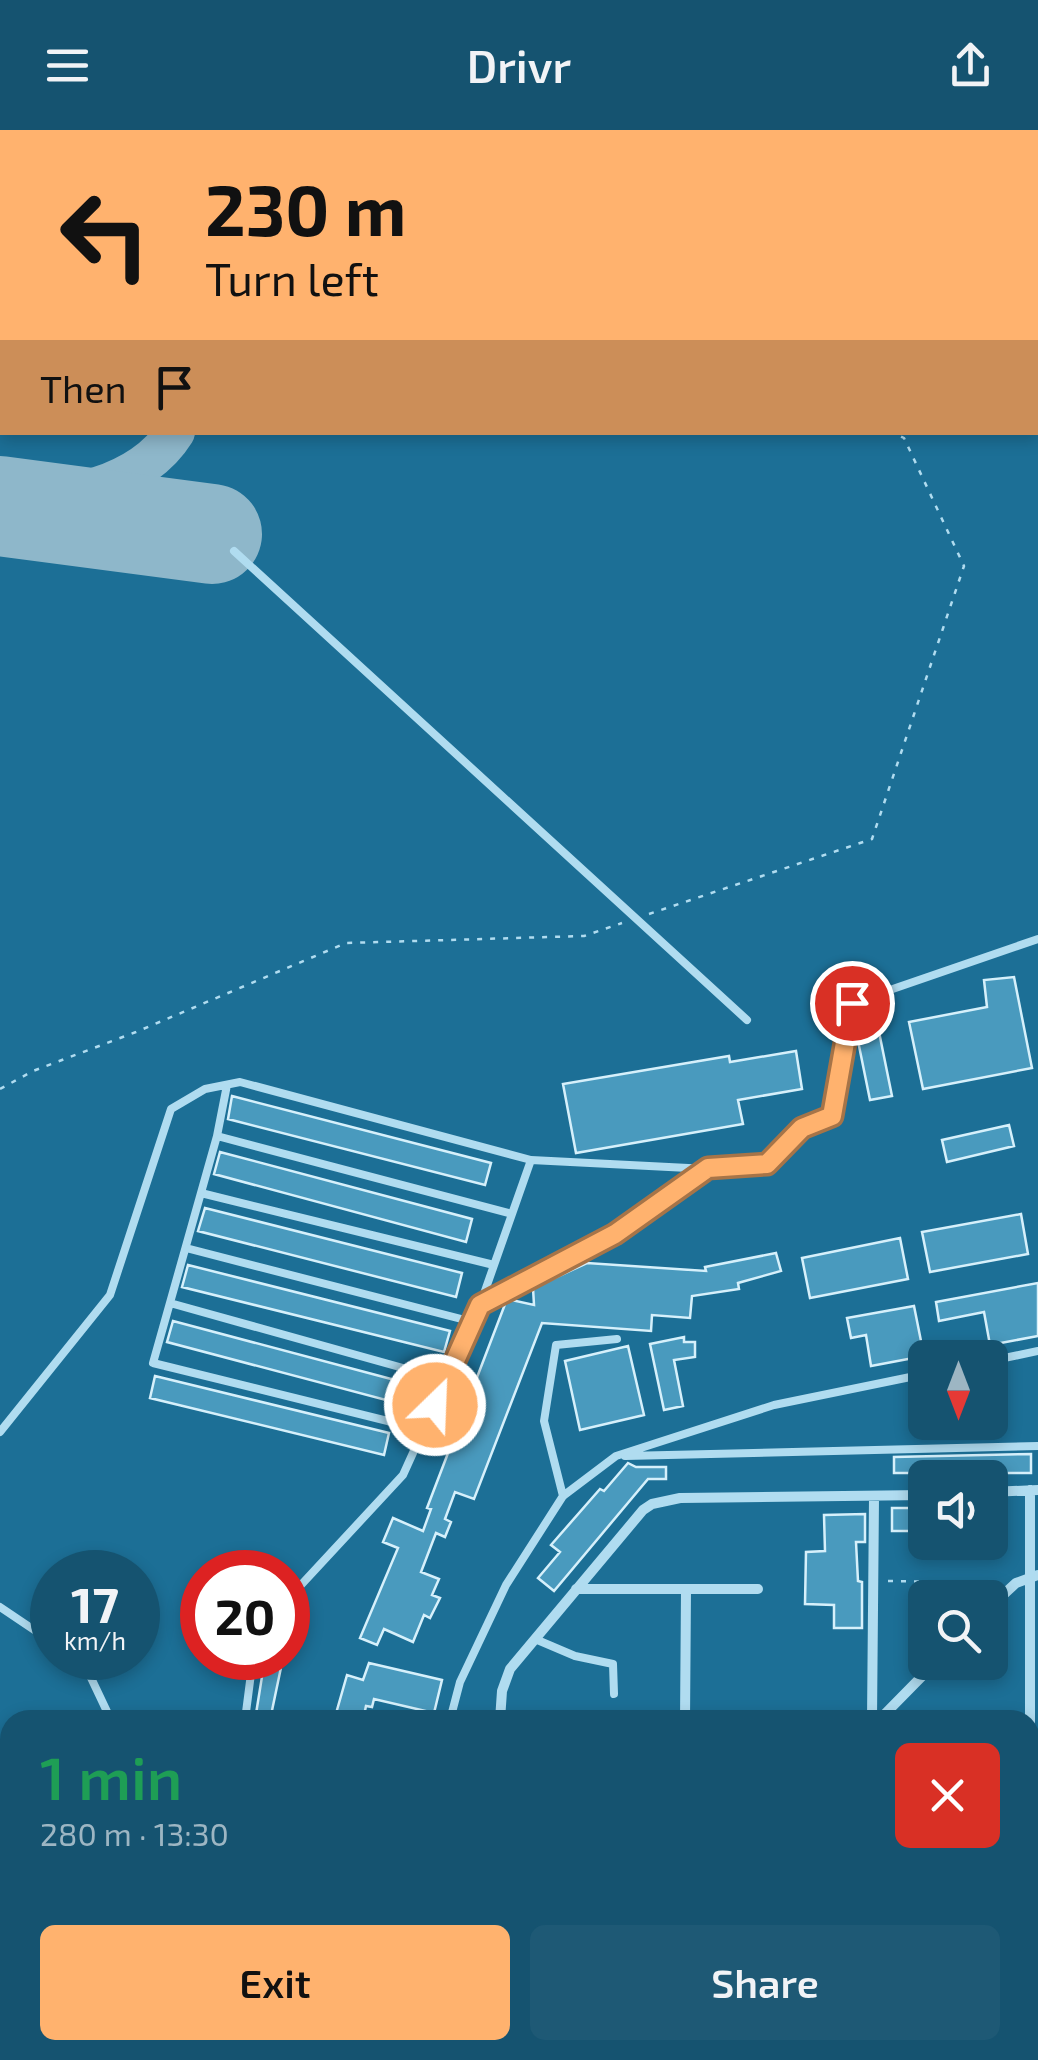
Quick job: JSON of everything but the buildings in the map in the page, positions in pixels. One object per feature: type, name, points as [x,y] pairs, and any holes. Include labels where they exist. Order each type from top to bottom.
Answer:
[{"type":"street","points":[[1008,1491],[1034,1490],[1033,1710]]},
{"type":"street","points":[[501,1710],[505,1679],[643,1510],[652,1504],[680,1498],[908,1496]]},
{"type":"street","points":[[874,1498],[875,1710]]},
{"type":"street","points":[[1008,1591],[1034,1575]]},
{"type":"street","points":[[576,1590],[758,1589]]},
{"type":"street","points":[[685,1710],[686,1590]]},
{"type":"street","points":[[886,1710],[917,1680]]},
{"type":"lane","points":[[234,551],[747,1020]]},
{"type":"lane","points":[[0,1432],[110,1295],[172,1109],[205,1089],[240,1082],[532,1160],[708,1168],[767,1164],[802,1128],[832,1116],[852,1003],[1038,939]]},
{"type":"lane","points":[[227,1085],[218,1136],[153,1363],[424,1430]]},
{"type":"lane","points":[[218,1136],[512,1214]]},
{"type":"lane","points":[[310,1576],[403,1476],[480,1305],[532,1160]]},
{"type":"lane","points":[[480,1305],[615,1234],[708,1168]]},
{"type":"lane","points":[[202,1192],[494,1266]]},
{"type":"lane","points":[[186,1248],[473,1322]]},
{"type":"lane","points":[[170,1302],[446,1380]]},
{"type":"lane","points":[[564,1496],[544,1420],[556,1344],[617,1339]]},
{"type":"lane","points":[[1008,1357],[1038,1351]]},
{"type":"lane","points":[[453,1710],[460,1682],[506,1585],[564,1496],[616,1456],[774,1404],[908,1377]]},
{"type":"lane","points":[[616,1456],[1038,1446]]},
{"type":"lane","points":[[0,1607],[30,1627]]},
{"type":"lane","points":[[535,1639],[576,1656],[613,1664],[614,1694]]},
{"type":"lane","points":[[92,1680],[106,1710]]},
{"type":"lane","points":[[246,1710],[250,1680]]},
{"type":"path","points":[[0,1089],[33,1071],[346,943],[584,936],[872,839],[964,566],[904,438],[898,435]]},
{"type":"path","points":[[873,1581],[1016,1583]]},
{"type":"taxiway","points":[[0,504],[73,494],[120,478],[160,451],[173,435]]},
{"type":"runway","points":[[0,506],[212,534]]},
{"type":"route","points":[[435,1405],[480,1305],[615,1234],[708,1168],[767,1164],[802,1128],[832,1116],[852,1003]]}]
